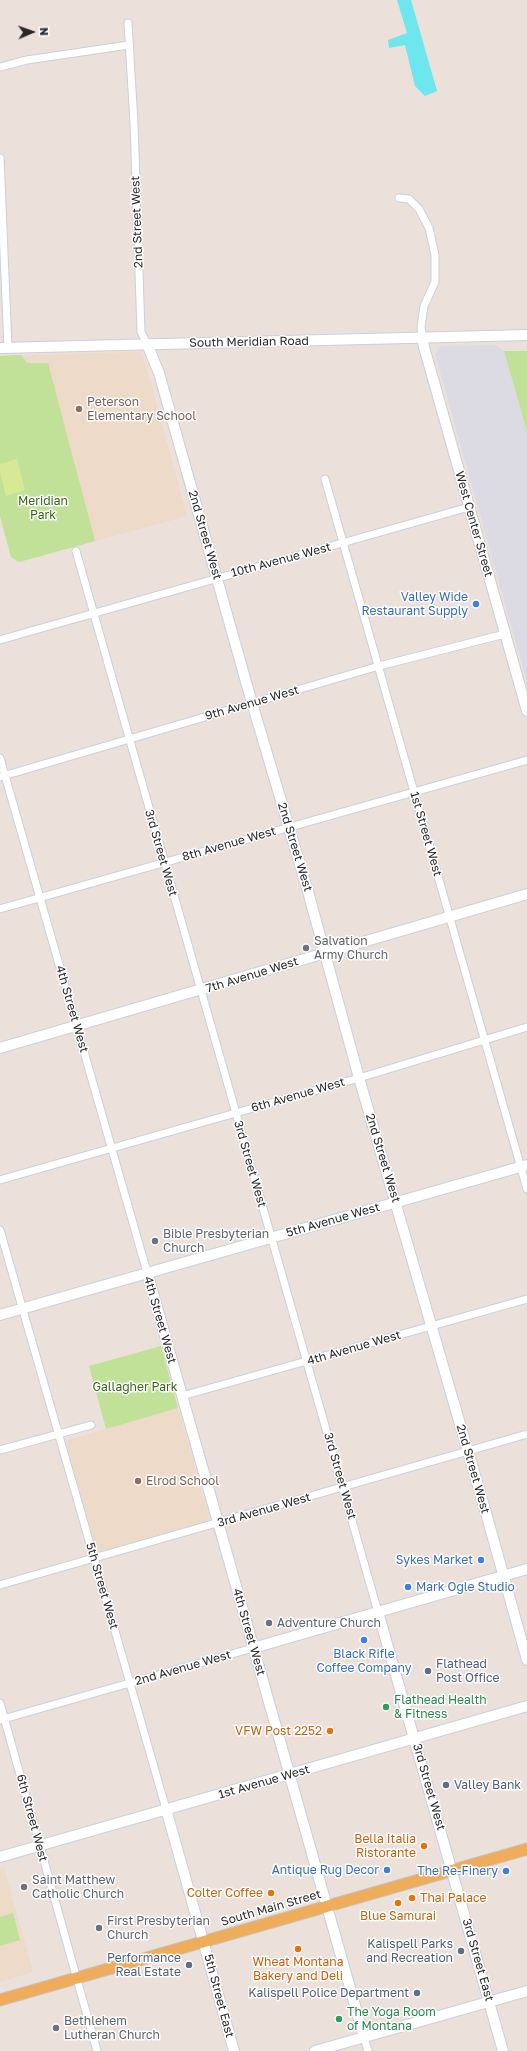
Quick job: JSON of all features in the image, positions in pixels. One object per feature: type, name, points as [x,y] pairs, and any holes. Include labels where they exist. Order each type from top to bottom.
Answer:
[{"type":"main road","name":"South Main Street","points":[[0,2000],[77,1979],[327,1905],[527,1849]]},
{"type":"street","name":"2nd Street West","points":[[128,23],[134,123],[141,332],[159,373],[252,703],[325,953],[359,1078],[396,1201],[527,1660]]},
{"type":"street","points":[[0,67],[27,60],[129,45]]},
{"type":"street","points":[[0,158],[4,347]]},
{"type":"street","points":[[399,198],[408,199],[419,209],[429,228],[435,255],[435,282],[424,306],[421,327],[422,337]]},
{"type":"street","name":"South Meridian Road","points":[[4,347],[527,335]]},
{"type":"street","name":"West Center Street","points":[[422,337],[527,712]]},
{"type":"street","name":"1st Street West","points":[[324,479],[344,543],[485,1040],[524,1166],[527,1190]]},
{"type":"street","name":"10th Avenue West","points":[[0,640],[469,507]]},
{"type":"street","name":"3rd Street West","points":[[76,551],[452,1870]]},
{"type":"street","name":"9th Avenue West","points":[[2,776],[379,666],[505,634]]},
{"type":"street","name":"4th Street West","points":[[0,758],[2,776],[40,898],[77,1026],[288,1775],[327,1905],[364,2037]]},
{"type":"street","name":"8th Avenue West","points":[[0,909],[527,760]]},
{"type":"street","name":"7th Avenue West","points":[[0,1048],[527,894]]},
{"type":"street","name":"6th Avenue West","points":[[0,1180],[359,1078],[527,1027]]},
{"type":"street","name":"5th Avenue West","points":[[0,1315],[147,1272],[272,1238],[396,1201],[524,1166]]},
{"type":"street","name":"5th Street West","points":[[0,1230],[204,1941]]},
{"type":"street","name":"4th Avenue West","points":[[182,1396],[527,1299]]},
{"type":"street","points":[[0,1450],[91,1425]]},
{"type":"street","name":"3rd Avenue West","points":[[0,1585],[527,1434]]},
{"type":"street","name":"2nd Avenue West","points":[[2,1719],[527,1570]]},
{"type":"street","name":"6th Street West","points":[[0,1703],[2,1719],[40,1845],[97,2051]]},
{"type":"street","name":"1st Avenue West","points":[[0,1857],[527,1706]]},
{"type":"street","name":"3rd Street East","points":[[452,1870],[503,2051]]},
{"type":"street","name":"5th Street East","points":[[204,1941],[234,2051]]},
{"type":"street","points":[[315,2051],[527,1991]]},
{"type":"street","points":[[364,2037],[368,2051]]},
{"type":"shaded area","points":[[495,345],[504,351],[527,432],[527,682],[435,354],[441,346]]},
{"type":"shaded area","name":"Peterson Elementary School","points":[[141,353],[144,359],[187,516],[19,562],[11,557],[0,516],[0,356]]},
{"type":"shaded area","name":"Elrod School","points":[[178,1408],[210,1521],[97,1553],[65,1441]]},
{"type":"shaded area","points":[[4,1868],[33,1972],[0,1982],[0,1869]]},
{"type":"green space","points":[[504,351],[527,351],[527,432]]},
{"type":"green space","name":"Meridian Park","points":[[21,355],[27,363],[48,363],[95,541],[19,562],[11,557],[0,516],[0,356]]},
{"type":"green space","points":[[17,459],[25,490],[6,496],[0,472],[0,464]]},
{"type":"green space","name":"Gallagher Park","points":[[161,1346],[178,1408],[106,1429],[89,1366]]},
{"type":"green space","points":[[13,1913],[20,1940],[0,1946],[0,1917]]},
{"type":"water","points":[[397,0],[411,0],[437,91],[425,96],[415,86],[405,45],[389,48],[388,40],[407,33]]},
{"type":"place","name":"Peterson Elementary School","points":[[79,409]]},
{"type":"place","name":"Valley Wide Restaurant Supply","points":[[476,604]]},
{"type":"place","name":"Salvation Army Church","points":[[306,948]]},
{"type":"place","name":"Bible Presbyterian Church","points":[[155,1241]]},
{"type":"place","name":"Elrod School","points":[[138,1481]]},
{"type":"place","name":"Sykes Market","points":[[481,1560]]},
{"type":"place","name":"Mark Ogle Studio","points":[[408,1587]]},
{"type":"place","name":"Adventure Church","points":[[269,1623]]},
{"type":"place","name":"Black Rifle Coffee Company","points":[[364,1640]]},
{"type":"place","name":"Flathead Post Office","points":[[428,1671]]},
{"type":"place","name":"Flathead Health & Fitness","points":[[386,1707]]},
{"type":"place","name":"VFW Post 2252","points":[[330,1731]]},
{"type":"place","name":"Valley Bank","points":[[446,1785]]},
{"type":"place","name":"Bella Italia Ristorante","points":[[424,1846]]},
{"type":"place","name":"Antique Rug Decor","points":[[387,1870]]},
{"type":"place","name":"The Re-Finery","points":[[506,1871]]},
{"type":"place","name":"Saint Matthew Catholic Church","points":[[24,1887]]},
{"type":"place","name":"Colter Coffee","points":[[271,1893]]},
{"type":"place","name":"Thai Palace","points":[[412,1898]]},
{"type":"place","name":"Blue Samurai","points":[[398,1903]]},
{"type":"place","name":"First Presbyterian Church","points":[[99,1928]]},
{"type":"place","name":"Wheat Montana Bakery and Deli","points":[[298,1949]]},
{"type":"place","name":"Kalispell Parks and Recreation","points":[[461,1951]]},
{"type":"place","name":"Performance Real Estate","points":[[189,1965]]},
{"type":"place","name":"Kalispell Police Department","points":[[417,1993]]},
{"type":"place","name":"The Yoga Room of Montana","points":[[339,2019]]},
{"type":"place","name":"Bethlehem Lutheran Church","points":[[56,2028]]}]
